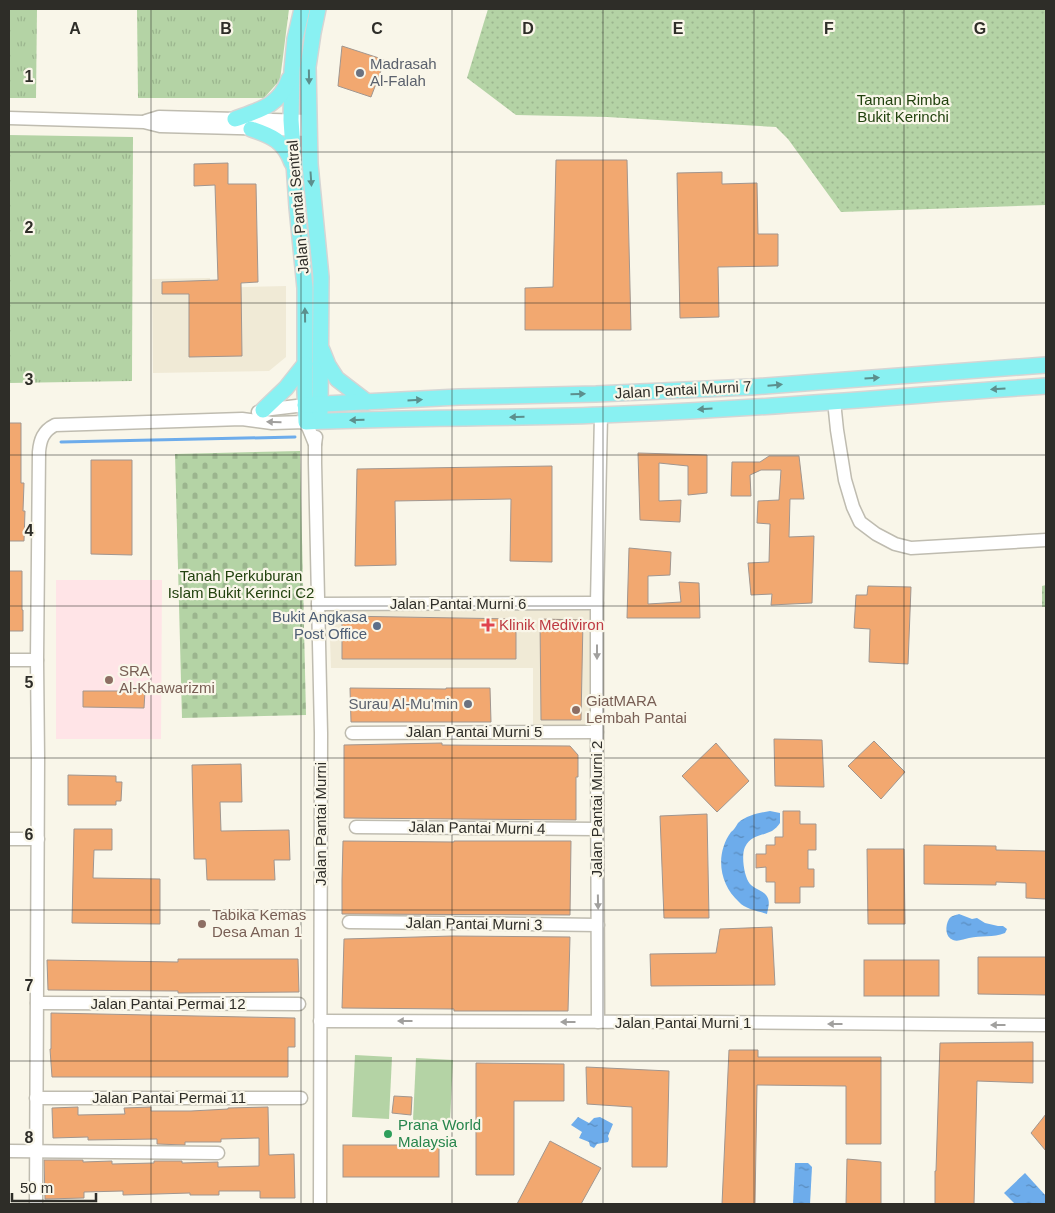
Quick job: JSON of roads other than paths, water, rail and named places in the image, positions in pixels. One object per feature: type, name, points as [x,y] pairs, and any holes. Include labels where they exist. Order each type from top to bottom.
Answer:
[{"type":"main road","name":"Jalan Pantai Sentral","points":[[302,9],[295,39],[292,70],[291,125],[304,288],[305,364],[312,405]]},
{"type":"main road","name":"Jalan Pantai Sentral","points":[[312,405],[320,346],[321,277],[310,172],[308,67],[318,9]]},
{"type":"main road","points":[[235,119],[270,104],[280,96],[287,85],[292,70]]},
{"type":"main road","points":[[251,128],[269,135],[279,143],[289,155],[295,171]]},
{"type":"main road","points":[[320,346],[328,365],[337,379],[366,402]]},
{"type":"main road","points":[[264,410],[286,388],[305,364]]},
{"type":"main road","name":"Jalan Pantai Murni 7","points":[[312,405],[459,397],[596,394],[751,387],[1046,365]]},
{"type":"main road","name":"Jalan Pantai Murni 7","points":[[313,422],[601,415],[1046,386]]},
{"type":"main road","points":[[312,405],[313,422]]},
{"type":"street","points":[[9,118],[144,122],[160,126],[251,128],[291,125]]},
{"type":"street","points":[[144,122],[159,118],[235,119],[310,126]]},
{"type":"street","points":[[834,401],[836,430],[845,480],[853,507],[860,522],[876,534],[895,544],[911,548],[1046,540]]},
{"type":"street","points":[[242,419],[264,410],[312,405]]},
{"type":"street","name":"Jalan Pantai Murni 2","points":[[598,1022],[596,732],[601,415]]},
{"type":"street","points":[[36,1204],[37,660],[40,445],[44,433],[54,425],[242,419],[272,423],[313,422]]},
{"type":"street","name":"Jalan Pantai Murni","points":[[313,422],[321,674],[320,1204]]},
{"type":"street","name":"Jalan Pantai Murni 6","points":[[318,604],[598,603]]},
{"type":"street","points":[[9,660],[37,660]]},
{"type":"street","name":"Jalan Pantai Murni 5","points":[[352,733],[596,732]]},
{"type":"street","name":"Jalan Pantai Murni 4","points":[[356,827],[597,829]]},
{"type":"street","points":[[9,839],[38,839]]},
{"type":"street","name":"Jalan Pantai Murni 3","points":[[349,922],[598,925]]},
{"type":"street","name":"Jalan Pantai Permai 12","points":[[37,1003],[299,1004]]},
{"type":"street","name":"Jalan Pantai Murni 1","points":[[320,1021],[1046,1025]]},
{"type":"street","name":"Jalan Pantai Permai 11","points":[[36,1098],[301,1098]]},
{"type":"street","points":[[9,1151],[218,1153]]},
{"type":"water","points":[[770,811],[780,813],[780,823],[772,831],[750,840],[745,847],[743,855],[748,881],[768,897],[767,914],[752,910],[732,895],[723,878],[721,859],[726,841],[738,823],[749,816]]},
{"type":"water","points":[[959,914],[972,919],[977,918],[985,923],[1003,926],[1007,929],[1005,933],[996,935],[974,937],[959,941],[953,940],[947,934],[947,925],[950,918]]},
{"type":"water","points":[[578,1117],[589,1123],[594,1118],[600,1117],[613,1124],[608,1136],[608,1142],[597,1144],[594,1148],[590,1146],[589,1142],[579,1138],[582,1132],[571,1125]]},
{"type":"water","points":[[795,1163],[808,1163],[812,1167],[810,1204],[793,1204]]},
{"type":"water","points":[[1025,1173],[1046,1196],[1046,1204],[1015,1204],[1004,1193]]},
{"type":"waterway","points":[[61,442],[295,437]]},
{"type":"place","name":"Madrasah Al-Falah","points":[[360,73]]},
{"type":"place","name":"Klinik Mediviron","points":[[488,625]]},
{"type":"place","name":"Bukit Angkasa Post Office","points":[[377,626]]},
{"type":"place","name":"SRA Al-Khawarizmi","points":[[109,680]]},
{"type":"place","name":"Surau Al-Mu'min","points":[[468,704]]},
{"type":"place","name":"GiatMARA Lembah Pantai","points":[[576,710]]},
{"type":"place","name":"Tabika Kemas Desa Aman 1","points":[[202,924]]},
{"type":"place","name":"Prana World Malaysia","points":[[388,1134]]},
{"type":"park label","name":"Taman Rimba Bukit Kerinchi","points":[[903,108]]},
{"type":"park label","name":"Tanah Perkuburan Islam Bukit Kerinci C2","points":[[241,584]]}]
